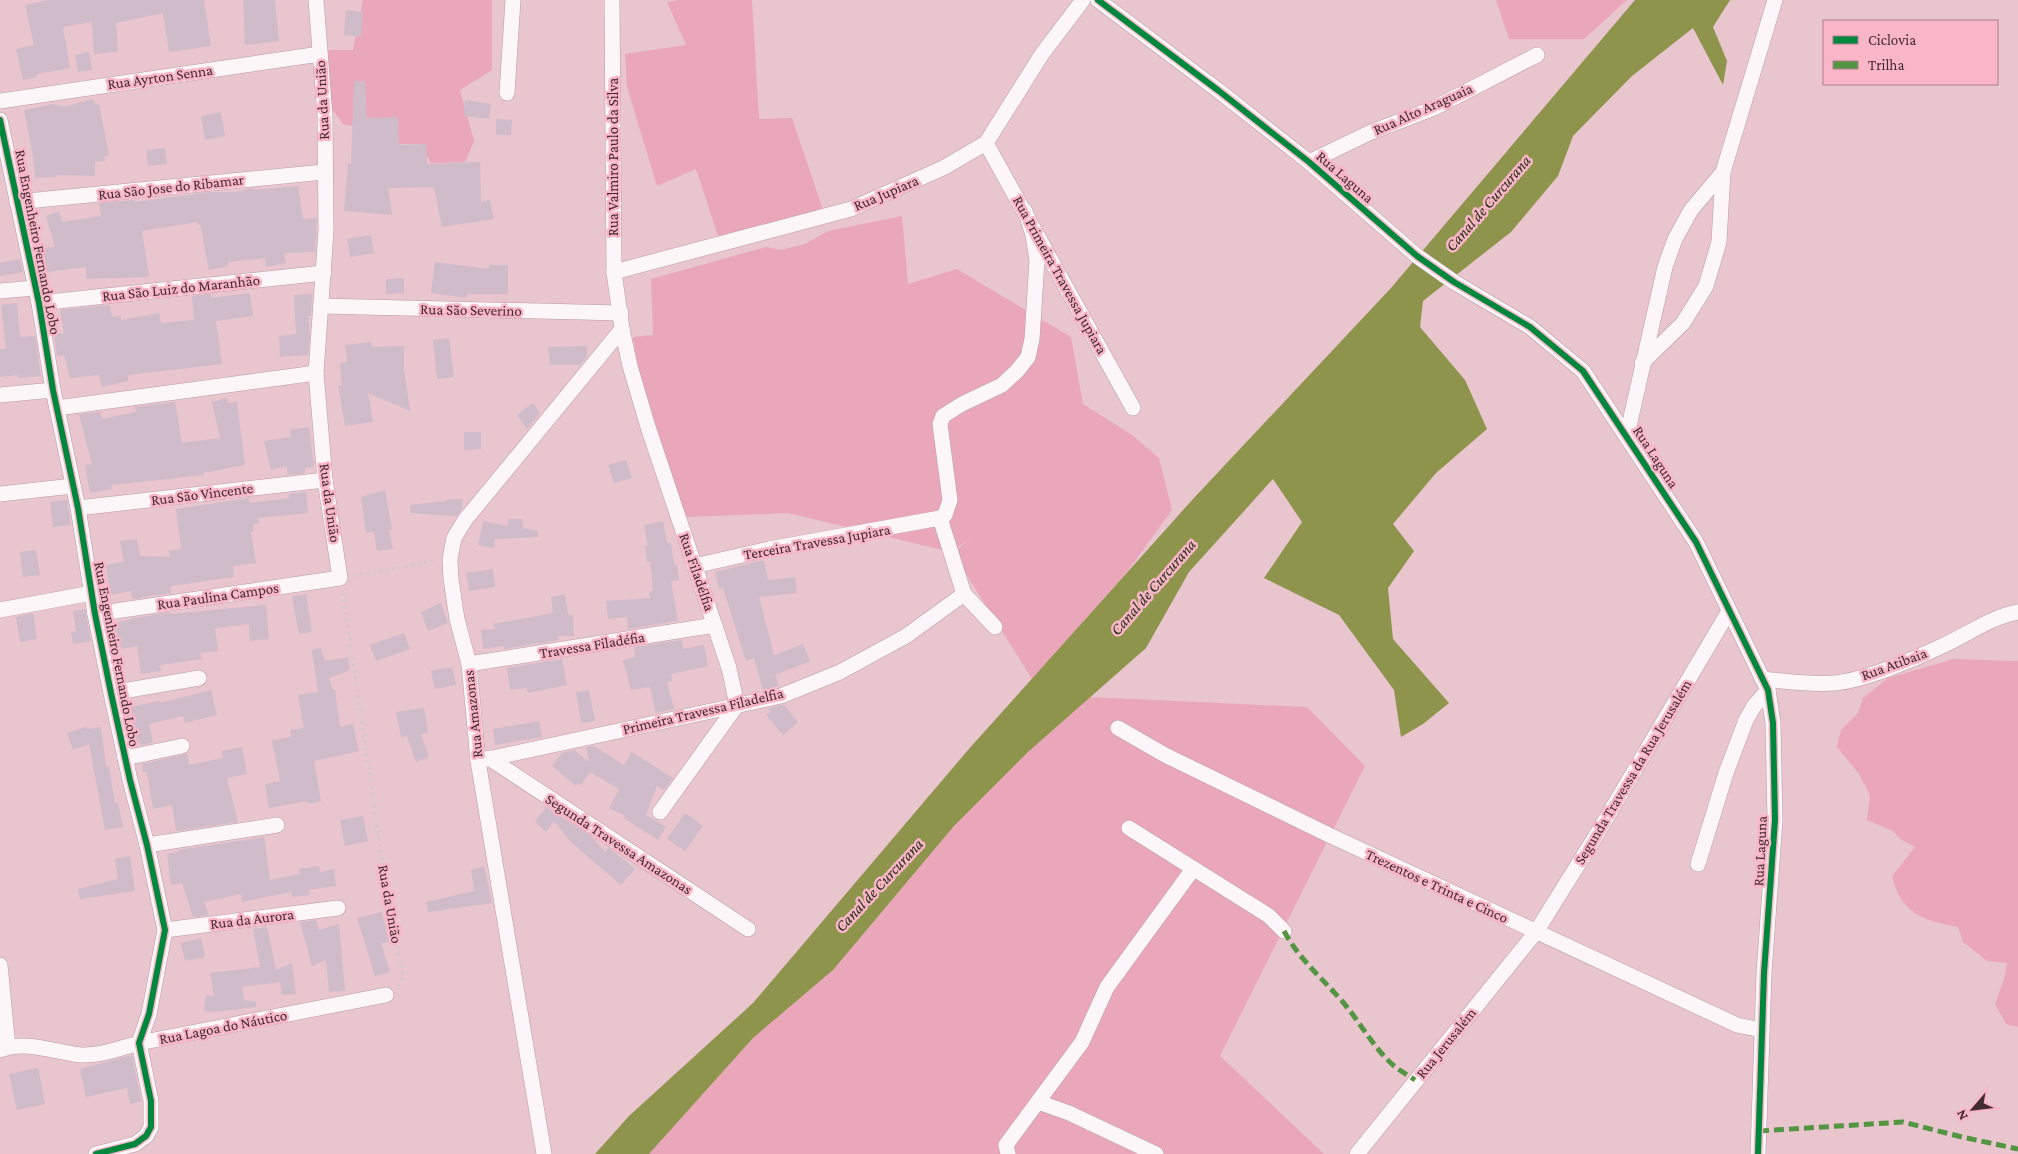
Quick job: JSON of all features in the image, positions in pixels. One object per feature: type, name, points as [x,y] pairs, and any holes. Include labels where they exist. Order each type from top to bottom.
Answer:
[{"type":"street","name":"Rua da União","points":[[316,0],[324,116],[324,273],[316,373],[325,480],[340,578]]},
{"type":"street","points":[[507,93],[512,0]]},
{"type":"street","name":"Rua Valmiro Paulo da Silva","points":[[612,0],[614,272],[621,313]]},
{"type":"street","name":"Rua Jupiara","points":[[614,272],[851,209],[943,168],[986,143],[1042,54],[1083,0]]},
{"type":"street","name":"Rua Laguna","points":[[1098,0],[1219,91],[1308,162],[1349,195],[1394,238],[1454,282],[1530,327],[1583,371],[1696,542],[1765,684],[1773,723],[1775,820],[1764,973],[1758,1154]]},
{"type":"street","points":[[1642,363],[1683,323],[1706,286],[1719,242],[1723,172],[1774,0]]},
{"type":"street","name":"Rua Ayrton Senna","points":[[0,101],[320,54]]},
{"type":"street","name":"Rua Alto Araguaia","points":[[1308,162],[1369,133],[1434,108],[1537,56]]},
{"type":"street","name":"Rua Engenheiro Fernando Lobo","points":[[0,120],[6,181],[17,202],[34,288],[39,303],[53,390],[78,508],[95,614],[125,758],[147,845],[165,930],[149,1014],[139,1043]]},
{"type":"street","name":"Rua Primeira Travessa Jupiara","points":[[986,143],[1133,408]]},
{"type":"street","name":"Rua São Jose do Ribamar","points":[[17,202],[324,172]]},
{"type":"street","points":[[1627,435],[1665,267],[1675,239],[1691,210],[1723,172]]},
{"type":"street","points":[[995,627],[964,594],[940,518],[945,515],[950,500],[940,424],[943,416],[1002,384],[1017,371],[1028,357],[1032,339],[1037,260],[1034,235],[1025,211]]},
{"type":"street","name":"Rua São Luiz do Maranhão","points":[[39,303],[324,273]]},
{"type":"street","points":[[0,291],[34,288]]},
{"type":"street","name":"Rua São Severino","points":[[321,306],[621,313]]},
{"type":"street","name":"Rua Filadélfia","points":[[621,313],[622,329],[648,427],[729,668],[737,705]]},
{"type":"street","name":"Rua Amazonas","points":[[544,1154],[469,664],[457,619],[450,559],[454,538],[465,520],[622,329]]},
{"type":"street","points":[[57,408],[316,373]]},
{"type":"street","points":[[0,395],[53,390]]},
{"type":"street","name":"Rua São Vincente","points":[[78,508],[325,480]]},
{"type":"street","points":[[0,494],[73,486]]},
{"type":"street","name":"Terceira Travessa Jupiara","points":[[694,566],[769,549],[940,518]]},
{"type":"street","name":"Rua Paulina Campos","points":[[95,614],[340,578]]},
{"type":"street","points":[[0,610],[92,593]]},
{"type":"street","name":"Primeira Travessa Filadelfia","points":[[484,760],[780,696],[840,672],[906,636],[964,594]]},
{"type":"street","name":"Segunda Travessa da Rua Jerusalém","points":[[1536,932],[1594,839],[1729,611]]},
{"type":"street","name":"Rua Atibaia","points":[[1765,684],[1843,682],[1886,669],[1942,646],[2005,614],[2018,612]]},
{"type":"street","name":"Travessa Filadéfia","points":[[469,664],[715,625]]},
{"type":"street","points":[[111,693],[199,678]]},
{"type":"street","points":[[1698,864],[1726,773],[1746,720],[1765,684]]},
{"type":"street","points":[[660,812],[737,705]]},
{"type":"street","name":"Trezentos e Trinta e Cinco","points":[[1118,728],[1165,755],[1303,823],[1737,1025],[1762,1030]]},
{"type":"street","points":[[125,758],[182,746]]},
{"type":"street","name":"Segunda Travessa Amazonas","points":[[484,760],[748,929]]},
{"type":"street","points":[[147,845],[277,825]]},
{"type":"street","points":[[1129,828],[1269,916],[1284,930]]},
{"type":"street","points":[[1008,1154],[1006,1145],[1082,1042],[1107,987],[1193,868]]},
{"type":"street","name":"Rua da Aurora","points":[[165,930],[338,908]]},
{"type":"street","name":"Rua Jerusalém","points":[[1357,1154],[1536,932]]},
{"type":"street","points":[[0,965],[4,1049]]},
{"type":"street","name":"Rua Lagoa do Náutico","points":[[4,1049],[45,1047],[83,1055],[101,1054],[139,1043],[386,995]]},
{"type":"street","points":[[96,1154],[135,1144],[146,1136],[151,1127],[151,1101],[139,1043]]},
{"type":"street","points":[[1038,1102],[1069,1113],[1156,1154]]},
{"type":"path","points":[[340,578],[450,559]]},
{"type":"shaded area","points":[[363,0],[492,0],[492,70],[460,90],[474,141],[465,162],[431,163],[420,144],[380,144],[378,131],[343,124],[329,105],[328,50],[353,50]]},
{"type":"shaded area","points":[[679,0],[752,0],[759,119],[792,118],[823,210],[718,236],[696,169],[657,186],[627,87],[625,54],[686,45],[667,2]]},
{"type":"shaded area","points":[[1496,0],[1627,0],[1584,39],[1509,39]]},
{"type":"shaded area","points":[[902,216],[908,284],[957,269],[1071,337],[1083,404],[1132,435],[1159,458],[1172,510],[1127,572],[1032,679],[953,553],[972,537],[951,552],[788,513],[685,517],[639,372],[633,337],[653,335],[651,279],[766,247],[781,250],[805,244],[828,231]]},
{"type":"shaded area","points":[[1954,659],[2018,661],[2018,1027],[2006,1024],[1995,1004],[2004,979],[2007,963],[1987,961],[1963,942],[1958,927],[1924,918],[1915,913],[1901,899],[1892,876],[1915,847],[1900,839],[1893,831],[1867,820],[1870,795],[1859,774],[1837,747],[1841,730],[1858,713],[1863,698],[1888,678]]},
{"type":"shaded area","points":[[1090,697],[1307,707],[1365,766],[1220,1056],[1324,1154],[649,1154],[753,1038],[833,970],[954,826],[1028,752]]},
{"type":"water","name":"Canal de Curcurana","points":[[1635,0],[1730,0],[1713,27],[1727,61],[1723,85],[1693,28],[1632,76],[1573,136],[1558,176],[1511,232],[1423,301],[1420,327],[1465,380],[1487,429],[1436,473],[1393,524],[1414,551],[1388,588],[1393,639],[1449,703],[1423,724],[1401,737],[1394,690],[1339,615],[1264,578],[1302,522],[1273,479],[1189,572],[1146,648],[1028,752],[954,826],[833,970],[753,1038],[649,1154],[595,1154],[629,1116],[753,1003],[968,750],[1193,499],[1391,288]]},
{"type":"building","points":[[49,0],[204,0],[211,46],[169,52],[163,13],[116,23],[118,52],[94,54],[92,22],[63,27],[70,68],[37,74],[37,77],[23,80],[16,49],[34,45],[25,5]]},
{"type":"building","points":[[243,0],[275,0],[279,41],[245,45]]},
{"type":"building","points":[[346,10],[363,12],[361,37],[344,35]]},
{"type":"building","points":[[89,52],[92,70],[78,72],[75,55]]},
{"type":"building","points":[[354,81],[365,81],[367,118],[398,117],[399,145],[426,144],[427,164],[480,162],[481,202],[490,200],[494,219],[442,227],[434,187],[388,188],[392,215],[344,211],[348,163],[351,164]]},
{"type":"building","points":[[93,99],[95,105],[99,104],[109,155],[104,156],[105,161],[95,162],[95,176],[56,175],[56,177],[35,178],[33,156],[24,110],[53,104],[64,107]]},
{"type":"building","points":[[465,100],[491,104],[489,119],[464,116]]},
{"type":"building","points":[[221,112],[225,136],[205,140],[201,116]]},
{"type":"building","points":[[496,119],[512,120],[511,135],[496,135]]},
{"type":"building","points":[[165,148],[167,164],[148,166],[146,150]]},
{"type":"building","points":[[298,186],[303,219],[317,218],[315,252],[284,253],[286,263],[266,267],[265,258],[228,262],[228,266],[209,270],[200,224],[197,225],[197,222],[142,231],[149,277],[86,279],[86,267],[47,272],[47,268],[41,269],[38,255],[45,254],[44,248],[55,247],[46,216],[59,212],[62,222],[101,216],[99,203],[134,200],[135,202],[211,192],[234,192],[254,188],[255,190]]},
{"type":"building","points":[[371,235],[374,253],[350,257],[347,239]]},
{"type":"building","points":[[20,259],[23,272],[0,276],[0,263]]},
{"type":"building","points":[[435,262],[489,269],[489,265],[508,265],[508,294],[467,294],[466,298],[431,293]]},
{"type":"building","points":[[404,278],[404,293],[386,294],[386,279]]},
{"type":"building","points":[[250,293],[253,316],[216,321],[222,364],[128,375],[128,381],[102,387],[99,375],[70,378],[64,355],[57,356],[54,334],[64,333],[60,310],[110,305],[112,317],[121,316],[121,320],[159,313],[161,323],[194,320],[192,296],[211,294],[211,298]]},
{"type":"building","points":[[312,294],[311,316],[308,316],[310,332],[308,355],[280,357],[279,336],[296,334],[294,295]]},
{"type":"building","points":[[17,303],[20,337],[35,336],[41,376],[18,378],[18,375],[0,377],[0,349],[6,349],[1,305]]},
{"type":"building","points":[[449,338],[454,377],[437,379],[433,340]]},
{"type":"building","points":[[371,342],[372,347],[404,346],[404,369],[410,411],[368,393],[373,422],[345,426],[338,385],[342,386],[340,363],[347,362],[345,345]]},
{"type":"building","points":[[587,346],[587,356],[580,365],[550,365],[548,347]]},
{"type":"building","points":[[227,398],[228,403],[237,402],[245,465],[203,473],[204,475],[111,485],[112,489],[90,493],[85,465],[92,464],[79,414],[100,412],[102,419],[136,412],[135,407],[175,402],[182,443],[220,438],[212,402]]},
{"type":"building","points":[[533,403],[540,413],[527,429],[517,415]]},
{"type":"building","points":[[309,427],[314,467],[305,468],[305,473],[287,475],[287,466],[271,470],[264,441],[291,437],[290,430]]},
{"type":"building","points":[[464,432],[481,432],[481,449],[464,450]]},
{"type":"building","points":[[626,460],[632,478],[614,483],[608,465]]},
{"type":"building","points":[[385,490],[392,529],[389,530],[393,549],[377,551],[374,532],[366,533],[361,497]]},
{"type":"building","points":[[306,492],[308,513],[258,518],[259,523],[253,524],[254,531],[251,532],[256,563],[233,566],[234,577],[171,586],[171,593],[132,599],[131,591],[110,595],[106,565],[124,562],[120,541],[137,539],[140,556],[170,557],[169,551],[181,549],[176,509],[249,498],[249,503],[289,498],[289,494]]},
{"type":"building","points":[[447,499],[463,499],[462,509],[457,516],[410,513],[410,505],[447,501]]},
{"type":"building","points":[[67,500],[71,525],[53,527],[50,502]]},
{"type":"building","points":[[508,519],[522,519],[523,528],[538,531],[538,537],[495,539],[494,548],[478,545],[483,521],[508,526]]},
{"type":"building","points":[[663,521],[667,543],[671,543],[674,565],[677,565],[679,580],[671,581],[678,621],[628,629],[627,617],[608,619],[606,601],[650,598],[649,592],[653,591],[650,561],[647,562],[645,546],[648,545],[644,525]]},
{"type":"building","points":[[36,550],[40,575],[23,577],[20,552]]},
{"type":"building","points":[[764,560],[768,580],[795,577],[797,593],[759,597],[774,655],[803,644],[810,661],[775,675],[779,686],[763,690],[754,658],[746,661],[723,588],[719,589],[715,572]]},
{"type":"building","points":[[493,569],[495,587],[469,591],[466,573]]},
{"type":"building","points":[[306,594],[312,632],[299,634],[292,596]]},
{"type":"building","points":[[565,594],[568,615],[573,615],[574,636],[558,636],[559,640],[504,649],[504,646],[483,649],[481,630],[495,629],[493,624],[553,613],[551,597]]},
{"type":"building","points":[[441,603],[448,623],[428,631],[421,612]]},
{"type":"building","points":[[266,605],[269,639],[250,641],[249,624],[215,628],[218,651],[200,653],[202,659],[160,665],[161,671],[141,674],[137,646],[121,649],[119,637],[110,638],[107,625],[171,612],[171,614]]},
{"type":"building","points":[[85,609],[91,641],[73,644],[71,632],[76,631],[73,611]]},
{"type":"building","points":[[33,613],[37,639],[20,642],[16,617]]},
{"type":"building","points":[[404,633],[410,649],[376,661],[370,645]]},
{"type":"building","points":[[682,640],[683,649],[704,645],[708,666],[671,674],[672,681],[667,682],[674,709],[656,713],[650,687],[631,690],[623,660],[635,657],[634,647]]},
{"type":"building","points":[[321,648],[325,661],[348,657],[350,670],[329,678],[333,690],[335,690],[340,727],[353,724],[359,751],[314,761],[321,801],[308,804],[307,801],[269,808],[265,784],[280,781],[272,740],[291,737],[290,730],[304,728],[298,695],[318,692],[312,650]]},
{"type":"building","points":[[562,659],[567,685],[528,693],[527,688],[510,690],[507,668]]},
{"type":"building","points":[[452,667],[456,685],[435,689],[431,671]]},
{"type":"building","points":[[211,690],[217,715],[185,723],[183,716],[149,724],[153,743],[140,745],[140,742],[137,743],[129,707],[160,701],[160,703]]},
{"type":"building","points":[[589,690],[595,721],[581,723],[576,692]]},
{"type":"building","points":[[784,705],[798,722],[783,735],[766,715],[770,712],[768,708]]},
{"type":"building","points":[[424,708],[428,733],[421,734],[429,757],[416,762],[407,736],[401,737],[396,712]]},
{"type":"building","points":[[539,721],[542,737],[495,745],[493,729]]},
{"type":"building","points":[[86,727],[87,729],[101,727],[106,767],[109,767],[115,803],[118,802],[123,827],[105,830],[89,744],[73,750],[67,733]]},
{"type":"building","points":[[594,746],[624,765],[632,752],[673,778],[664,790],[657,786],[646,815],[666,827],[658,840],[624,818],[625,816],[609,808],[619,789],[590,772],[582,784],[575,785],[552,766],[562,753],[574,750],[589,762],[586,747]]},
{"type":"building","points":[[242,747],[247,774],[227,778],[238,822],[176,831],[172,805],[153,809],[147,772],[143,772],[142,764],[187,754],[189,765],[223,758],[222,751]]},
{"type":"building","points":[[545,806],[591,836],[605,852],[609,848],[635,869],[621,885],[571,842],[554,821],[546,832],[535,821],[545,809]]},
{"type":"building","points":[[685,813],[703,826],[685,851],[667,839]]},
{"type":"building","points":[[363,816],[368,841],[345,846],[340,820]]},
{"type":"building","points":[[264,837],[270,880],[300,874],[299,869],[319,866],[320,872],[334,869],[336,886],[308,890],[310,895],[292,897],[291,892],[242,902],[241,894],[204,902],[209,915],[193,917],[182,883],[171,885],[167,854],[179,852],[178,850]]},
{"type":"building","points":[[130,856],[135,891],[80,899],[78,889],[118,879],[115,859]]},
{"type":"building","points":[[484,866],[492,903],[428,912],[426,902],[474,891],[471,870]]},
{"type":"building","points":[[382,912],[389,942],[381,943],[390,972],[375,976],[357,918]]},
{"type":"building","points":[[316,920],[319,930],[339,924],[345,991],[329,992],[326,960],[312,966],[300,922]]},
{"type":"building","points":[[267,927],[276,970],[292,963],[296,994],[282,995],[280,982],[242,987],[244,1000],[256,1002],[256,1007],[212,1012],[204,1011],[206,995],[214,996],[210,973],[260,967],[253,929]]},
{"type":"building","points":[[201,938],[205,957],[185,961],[181,943]]},
{"type":"building","points":[[132,1055],[141,1101],[130,1104],[127,1088],[86,1097],[80,1069]]},
{"type":"building","points":[[38,1068],[45,1104],[17,1110],[9,1074]]},
{"type":"marked path","points":[[1284,931],[1303,959],[1349,1009],[1379,1050],[1393,1065],[1415,1080]]},
{"type":"marked path","points":[[1759,1131],[1903,1122],[2018,1149]]},
{"type":"cycle path","points":[[1098,0],[1219,91],[1309,162],[1417,256],[1454,282],[1530,327],[1583,371],[1696,542],[1768,690],[1773,723],[1775,820],[1764,973],[1758,1154]]},
{"type":"cycle path","points":[[0,120],[39,303],[53,390],[78,508],[95,614],[111,693],[165,930],[149,1014],[139,1043],[151,1101],[151,1127],[146,1136],[135,1144],[96,1154]]}]
